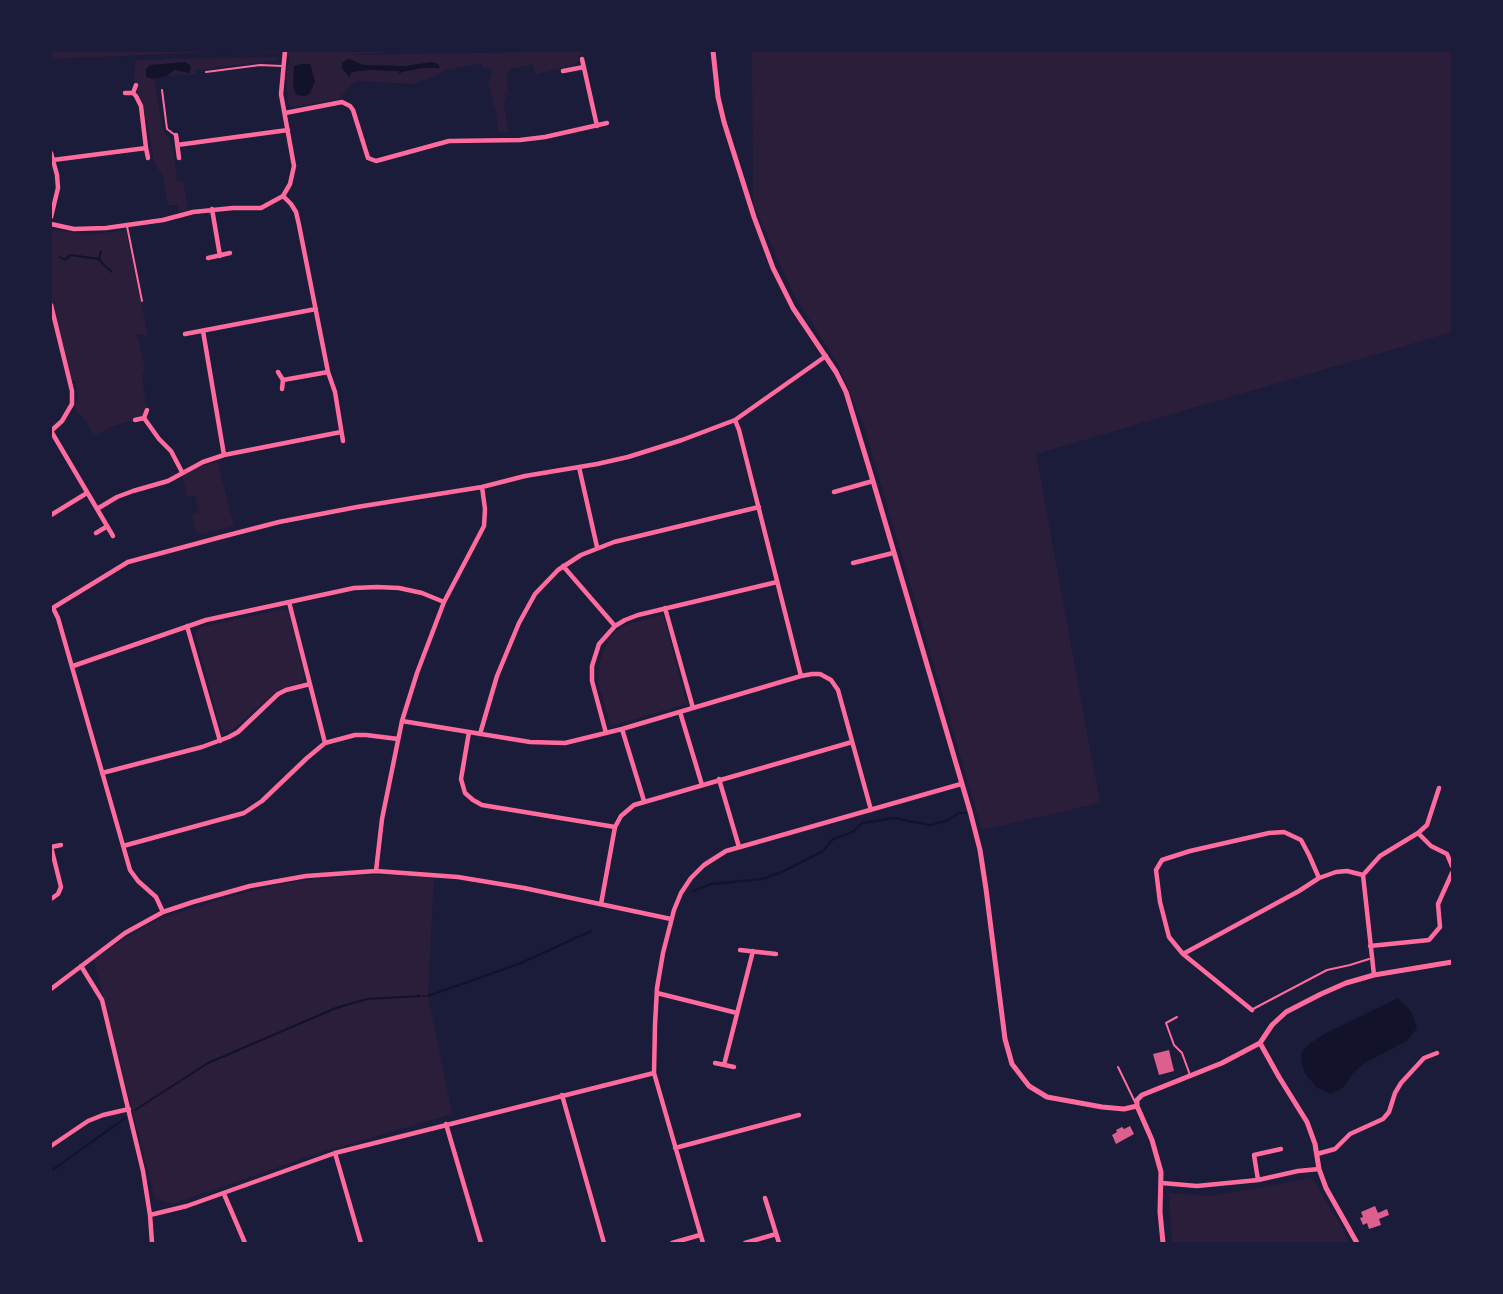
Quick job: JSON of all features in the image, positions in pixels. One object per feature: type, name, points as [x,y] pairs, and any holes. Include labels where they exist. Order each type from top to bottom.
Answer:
[{"type":"street","points":[[51,224],[85,230],[127,225],[212,209],[261,208],[283,196],[290,184],[294,166],[281,94],[285,51]]},
{"type":"street","points":[[713,51],[723,122],[754,217],[773,268],[793,308],[826,356],[846,392],[873,481],[980,850],[1004,1039],[1012,1064],[1029,1086],[1047,1097],[1102,1107],[1124,1109],[1137,1106]]},
{"type":"street","points":[[582,59],[597,125]]},
{"type":"street","points":[[563,71],[584,67]]},
{"type":"street","points":[[132,93],[136,85]]},
{"type":"street","points":[[125,93],[136,96],[141,106],[148,158]]},
{"type":"street","points":[[285,113],[342,102],[350,106],[354,110],[368,158],[376,161],[449,141],[520,140],[607,123]]},
{"type":"street","points":[[177,145],[288,130]]},
{"type":"street","points":[[176,135],[179,158]]},
{"type":"street","points":[[53,160],[146,148]]},
{"type":"street","points":[[51,153],[58,188],[51,216]]},
{"type":"street","points":[[283,196],[296,212],[343,441]]},
{"type":"street","points":[[212,209],[220,256]]},
{"type":"street","points":[[208,258],[230,253]]},
{"type":"street","points":[[51,305],[72,391],[72,404],[62,421],[51,431],[113,536]]},
{"type":"street","points":[[185,334],[316,309]]},
{"type":"street","points":[[203,331],[224,455]]},
{"type":"street","points":[[163,912],[156,897],[132,874],[58,616],[52,608],[128,562],[279,522],[579,467],[628,457],[682,440],[735,420],[826,356]]},
{"type":"street","points":[[278,372],[284,380],[282,389]]},
{"type":"street","points":[[284,380],[328,372]]},
{"type":"street","points":[[144,418],[147,410]]},
{"type":"street","points":[[144,418],[171,451],[183,472]]},
{"type":"street","points":[[135,420],[144,418]]},
{"type":"street","points":[[735,420],[801,676]]},
{"type":"street","points":[[97,509],[117,497],[168,481],[203,462],[224,455],[341,432]]},
{"type":"street","points":[[579,467],[597,547]]},
{"type":"street","points":[[834,492],[873,481]]},
{"type":"street","points":[[376,871],[382,819],[397,739],[416,673],[444,602],[485,522],[482,486]]},
{"type":"street","points":[[51,515],[87,494]]},
{"type":"street","points":[[480,734],[497,677],[524,612],[542,585],[563,566],[597,547],[629,537],[759,508]]},
{"type":"street","points":[[96,533],[106,527]]},
{"type":"street","points":[[853,563],[893,552]]},
{"type":"street","points":[[563,566],[615,625]]},
{"type":"street","points":[[606,733],[594,689],[592,666],[599,644],[615,625],[631,617],[777,582]]},
{"type":"street","points":[[73,666],[187,626],[354,589],[376,587],[411,590],[444,602]]},
{"type":"street","points":[[289,602],[326,743]]},
{"type":"street","points":[[665,608],[692,708]]},
{"type":"street","points":[[187,626],[220,741]]},
{"type":"street","points":[[402,721],[552,744],[577,741],[801,676],[820,674],[828,677],[838,690],[871,810]]},
{"type":"street","points":[[102,774],[220,741],[238,732],[278,694],[310,684]]},
{"type":"street","points":[[680,712],[702,785]]},
{"type":"street","points":[[622,729],[644,801]]},
{"type":"street","points":[[469,732],[461,779],[472,800],[482,805],[615,827]]},
{"type":"street","points":[[123,846],[244,813],[256,806],[326,743],[355,735],[397,739]]},
{"type":"street","points":[[601,904],[615,827],[625,812],[634,805],[852,742]]},
{"type":"street","points":[[719,779],[739,847]]},
{"type":"street","points":[[703,1243],[654,1073],[657,993],[663,953],[671,919],[681,893],[697,872],[718,855],[961,784]]},
{"type":"street","points":[[1374,975],[1363,875],[1380,856],[1427,825],[1439,788]]},
{"type":"street","points":[[1252,1010],[1183,954],[1169,937],[1160,902],[1156,870],[1162,860],[1190,851],[1284,832],[1301,840],[1319,878]]},
{"type":"street","points":[[1418,833],[1431,846],[1447,854],[1452,866]]},
{"type":"street","points":[[51,899],[61,889],[51,847],[61,845]]},
{"type":"street","points":[[51,989],[125,933],[163,912],[277,880],[334,873],[376,871],[458,877],[671,919]]},
{"type":"street","points":[[1183,954],[1319,878],[1336,872],[1363,875]]},
{"type":"street","points":[[1370,946],[1429,940],[1440,928],[1438,904],[1452,873]]},
{"type":"street","points":[[740,950],[776,954]]},
{"type":"street","points":[[724,1065],[753,951]]},
{"type":"street","points":[[1163,1243],[1160,1212],[1162,1183],[1158,1158],[1137,1106],[1137,1100],[1142,1095],[1222,1063],[1260,1043],[1272,1025],[1286,1012],[1346,983],[1374,975],[1452,962]]},
{"type":"street","points":[[81,966],[102,1000],[143,1171],[152,1243]]},
{"type":"street","points":[[657,993],[737,1013]]},
{"type":"street","points":[[1260,1043],[1307,1122],[1326,1188],[1357,1243]]},
{"type":"street","points":[[1317,1154],[1335,1149],[1350,1134],[1383,1119],[1389,1112],[1401,1083],[1424,1058],[1437,1052]]},
{"type":"street","points":[[715,1063],[734,1067]]},
{"type":"street","points":[[150,1215],[223,1194],[335,1153],[654,1073]]},
{"type":"street","points":[[562,1095],[604,1243]]},
{"type":"street","points":[[51,1146],[88,1121],[129,1109]]},
{"type":"street","points":[[675,1148],[799,1115]]},
{"type":"street","points":[[446,1124],[481,1243]]},
{"type":"street","points":[[1258,1180],[1254,1155],[1281,1149]]},
{"type":"street","points":[[335,1153],[360,1243]]},
{"type":"street","points":[[1162,1183],[1197,1186],[1258,1180],[1319,1169]]},
{"type":"street","points":[[223,1194],[245,1243]]},
{"type":"street","points":[[765,1198],[779,1243]]},
{"type":"street","points":[[745,1243],[776,1234]]},
{"type":"street","points":[[672,1243],[700,1235]]},
{"type":"lane","points":[[206,72],[260,65],[283,66]]},
{"type":"lane","points":[[162,90],[167,128],[176,135]]},
{"type":"lane","points":[[127,225],[142,301]]},
{"type":"lane","points":[[1252,1010],[1327,970],[1372,958]]},
{"type":"lane","points":[[1177,1017],[1166,1023],[1174,1045],[1182,1053],[1190,1076]]},
{"type":"lane","points":[[1118,1067],[1137,1106]]},
{"type":"shaded area","points":[[51,51],[281,51],[51,59]]},
{"type":"shaded area","points":[[285,51],[411,51],[346,55],[595,51],[579,55],[578,61],[573,65],[535,75],[533,64],[511,69],[506,76],[509,96],[505,93],[506,100],[503,104],[509,132],[498,133],[497,116],[488,83],[492,75],[491,69],[483,68],[480,63],[445,71],[412,84],[358,81],[351,84],[339,99],[295,107],[288,103],[286,76],[290,56],[285,54]]},
{"type":"shaded area","points":[[752,51],[1452,51],[1452,332],[1036,454],[1100,803],[982,830],[864,426],[838,364],[794,295],[753,204]]},
{"type":"shaded area","points":[[278,57],[277,60],[196,70],[196,74],[154,79],[163,129],[173,146],[177,181],[183,181],[188,210],[179,212],[178,205],[168,205],[163,177],[154,162],[144,107],[137,91],[139,83],[134,81],[135,64],[138,60]]},
{"type":"shaded area","points":[[350,59],[363,65],[405,66],[432,62],[440,68],[422,68],[399,74],[399,71],[369,70],[352,72],[349,77],[342,68],[342,63]]},
{"type":"shaded area","points":[[185,62],[190,65],[189,73],[175,70],[154,79],[146,77],[146,69],[150,65]]},
{"type":"shaded area","points":[[310,64],[315,81],[306,96],[296,95],[293,86],[294,66]]},
{"type":"shaded area","points":[[55,230],[87,235],[126,230],[148,336],[134,333],[138,338],[145,369],[142,377],[147,410],[144,418],[114,426],[95,435],[83,417],[77,413],[76,381],[71,382],[52,311],[62,308],[52,310],[51,305],[51,236]]},
{"type":"shaded area","points":[[218,462],[234,526],[197,535],[192,515],[199,512],[195,495],[187,495],[182,475]]},
{"type":"shaded area","points":[[283,609],[289,613],[303,680],[298,685],[275,692],[232,730],[225,731],[220,725],[195,634],[200,627]]},
{"type":"shaded area","points":[[663,615],[687,704],[611,726],[598,682],[603,651],[611,637],[622,626]]},
{"type":"shaded area","points":[[371,875],[434,877],[428,996],[452,1114],[319,1153],[172,1204],[155,1199],[94,960],[125,938],[162,918],[227,897],[275,885]]},
{"type":"shaded area","points":[[1398,998],[1411,1011],[1417,1028],[1408,1040],[1365,1063],[1352,1074],[1344,1087],[1331,1094],[1318,1088],[1306,1075],[1302,1065],[1301,1053],[1309,1044]]},
{"type":"shaded area","points":[[1312,1178],[1349,1243],[1172,1243],[1169,1193],[1211,1196]]},
{"type":"building","points":[[1169,1050],[1174,1071],[1159,1075],[1153,1054]]},
{"type":"building","points":[[1130,1126],[1134,1134],[1116,1144],[1112,1135],[1122,1127],[1124,1129]]},
{"type":"building","points":[[1375,1206],[1378,1213],[1387,1209],[1389,1215],[1379,1219],[1381,1225],[1369,1229],[1367,1223],[1363,1225],[1361,1212]]},
{"type":"waterway","points":[[101,251],[99,259],[112,272]]},
{"type":"waterway","points":[[60,257],[65,260],[70,255],[99,259]]},
{"type":"waterway","points":[[693,891],[711,884],[763,879],[784,871],[823,851],[833,839],[853,832],[862,823],[894,818],[930,825],[965,813]]},
{"type":"waterway","points":[[428,996],[521,963],[591,931]]},
{"type":"waterway","points":[[135,1110],[208,1063],[336,1008],[367,999],[420,996]]},
{"type":"waterway","points":[[51,1171],[125,1118]]}]
